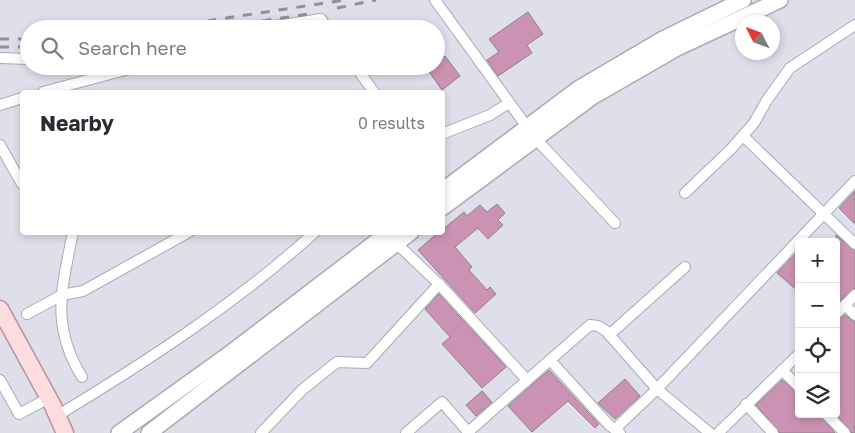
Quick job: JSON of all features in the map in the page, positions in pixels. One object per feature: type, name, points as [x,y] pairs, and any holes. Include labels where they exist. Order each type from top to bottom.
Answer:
[{"type":"main road","points":[[0,309],[54,405],[74,433]]},
{"type":"main road","points":[[54,405],[65,433]]},
{"type":"street","points":[[435,0],[530,133],[615,223]]},
{"type":"street","points":[[445,205],[595,79],[663,39],[743,0]]},
{"type":"street","points":[[445,189],[530,133],[677,48],[780,0]]},
{"type":"street","points":[[685,193],[743,136],[790,68],[855,25]]},
{"type":"street","points":[[0,58],[20,59]]},
{"type":"street","points":[[50,90],[106,75]]},
{"type":"street","points":[[362,75],[373,90]]},
{"type":"street","points":[[0,105],[20,99]]},
{"type":"street","points":[[445,133],[490,115],[509,103]]},
{"type":"street","points":[[743,136],[855,244]]},
{"type":"street","points":[[0,145],[20,180]]},
{"type":"street","points":[[550,360],[609,425],[618,431],[855,181]]},
{"type":"street","points":[[70,235],[60,315],[63,332],[74,364],[82,377]]},
{"type":"street","points":[[27,314],[62,295],[83,291],[184,235]]},
{"type":"street","points":[[0,380],[19,414],[54,405],[136,368],[277,267],[312,235]]},
{"type":"street","points":[[391,237],[439,284],[526,380]]},
{"type":"street","points":[[120,433],[391,237]]},
{"type":"street","points":[[149,433],[391,237]]},
{"type":"street","points":[[609,335],[685,267]]},
{"type":"street","points":[[261,433],[302,390],[337,362],[367,362],[439,284]]},
{"type":"street","points":[[840,310],[855,295]]},
{"type":"street","points":[[845,305],[855,315]]},
{"type":"street","points":[[406,433],[442,402],[469,432],[590,325],[598,326],[609,335],[657,389],[710,433]]},
{"type":"street","points":[[718,433],[795,358]]},
{"type":"street","points":[[782,370],[795,383]]},
{"type":"street","points":[[746,404],[773,433]]},
{"type":"street","points":[[830,418],[845,433]]},
{"type":"building","points":[[528,12],[543,34],[527,45],[532,53],[498,76],[487,60],[499,52],[489,39]]},
{"type":"building","points":[[445,56],[460,76],[442,90],[431,75],[445,75]]},
{"type":"building","points":[[855,191],[855,224],[839,208]]},
{"type":"building","points":[[497,204],[505,213],[498,220],[503,225],[488,239],[478,228],[455,247],[472,267],[469,270],[487,290],[490,287],[496,294],[475,313],[418,250],[436,235],[445,235],[445,228],[464,212],[467,216],[480,205],[487,212]]},
{"type":"building","points":[[840,238],[855,251],[855,288],[840,301]]},
{"type":"building","points":[[795,254],[795,289],[777,273]]},
{"type":"building","points":[[439,294],[506,367],[482,388],[442,344],[450,337],[425,309]]},
{"type":"building","points":[[845,315],[855,322],[855,433],[852,433],[839,418],[840,318]]},
{"type":"building","points":[[549,370],[599,424],[595,428],[568,401],[532,432],[508,406]]},
{"type":"building","points":[[625,379],[640,396],[615,419],[598,403]]},
{"type":"building","points":[[782,380],[795,391],[795,418],[822,418],[835,433],[780,433],[756,405]]},
{"type":"building","points":[[482,391],[492,402],[476,416],[466,405]]},
{"type":"railway","points":[[213,20],[345,0]]},
{"type":"railway","points":[[337,8],[376,0]]},
{"type":"railway","points":[[268,20],[308,14]]},
{"type":"railway","points":[[0,39],[20,39]]},
{"type":"railway","points":[[0,47],[20,47]]}]
